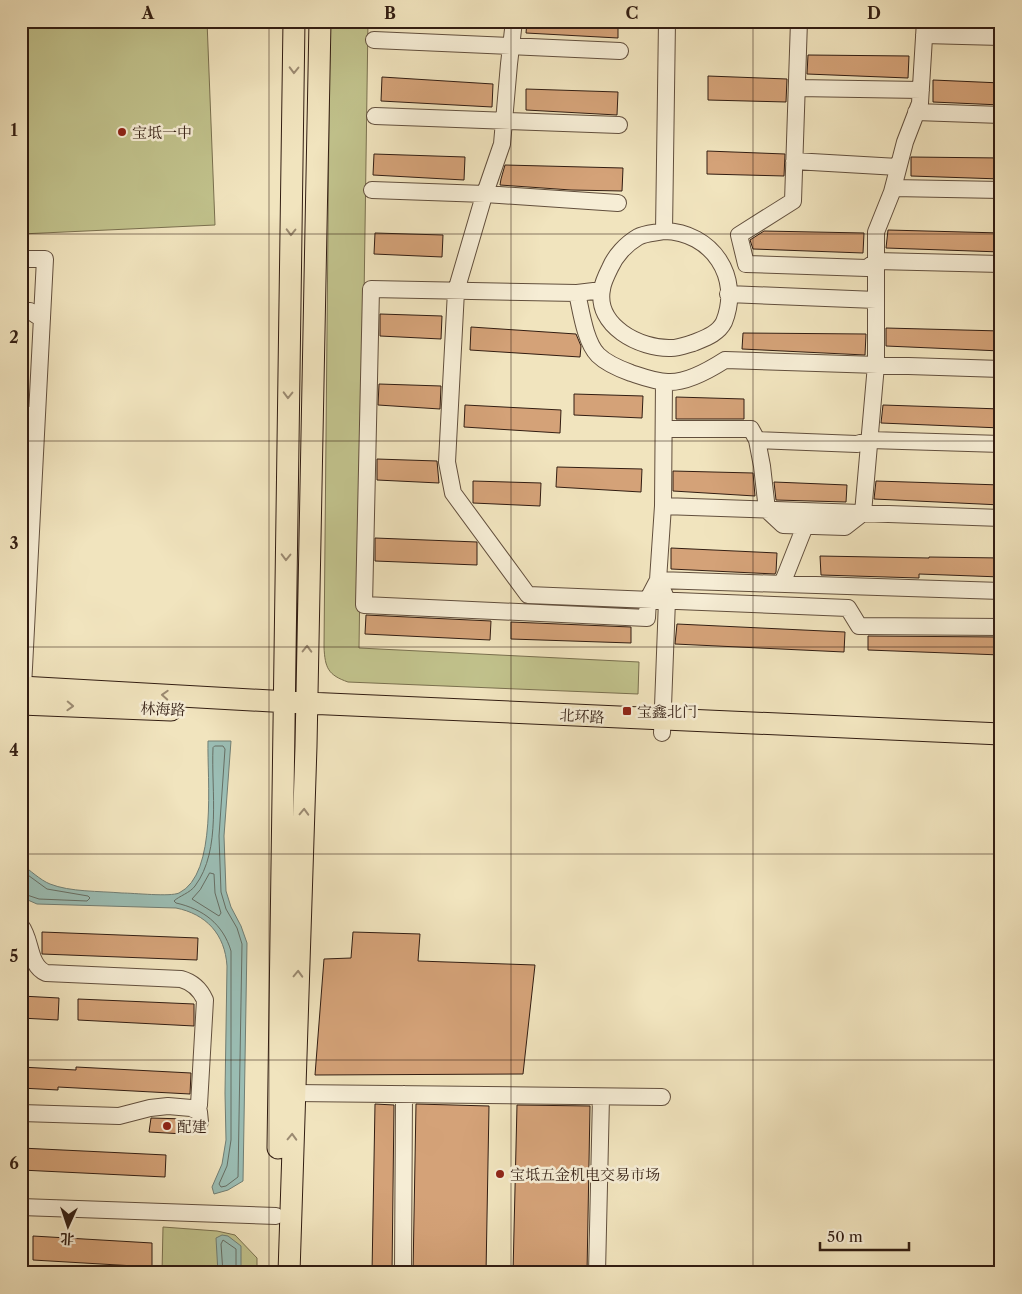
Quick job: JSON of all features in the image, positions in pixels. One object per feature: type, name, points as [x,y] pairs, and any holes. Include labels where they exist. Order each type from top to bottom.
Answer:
[{"type":"main road","points":[[276,1273],[294,21]]},
{"type":"main road","points":[[289,1273],[306,746],[320,21]]},
{"type":"main road","name":"林海路","points":[[22,692],[306,709]]},
{"type":"main road","name":"北环路","points":[[306,709],[663,727],[1001,749]]},
{"type":"main road","name":"北环路","points":[[663,727],[1001,734]]},
{"type":"street","points":[[514,21],[502,144],[456,290],[447,462],[453,493],[528,594],[848,608],[859,626],[1001,627]]},
{"type":"street","points":[[664,231],[667,21]]},
{"type":"street","points":[[799,21],[793,201],[739,236],[746,264],[867,268],[876,261],[1001,264]]},
{"type":"street","points":[[664,429],[751,429],[757,440],[767,510],[783,525],[845,527],[863,513],[876,365],[876,232],[893,188],[905,142],[920,104],[924,28],[1001,36]]},
{"type":"street","points":[[374,40],[620,51]]},
{"type":"street","points":[[797,88],[921,90]]},
{"type":"street","points":[[916,112],[1001,116]]},
{"type":"street","points":[[375,116],[619,125]]},
{"type":"street","points":[[794,162],[898,167]]},
{"type":"street","points":[[893,188],[1001,190]]},
{"type":"street","points":[[372,190],[485,194],[618,203]]},
{"type":"street","points":[[664,231],[689,236],[703,242],[715,254],[724,268],[728,294],[727,310],[723,323],[717,333],[696,342],[671,348],[641,343],[618,331],[609,320],[602,306],[602,290],[613,261],[639,236],[664,231]]},
{"type":"street","points":[[21,259],[45,259],[42,319],[29,415],[22,692]]},
{"type":"street","points":[[602,290],[577,293],[371,288],[364,605],[647,618],[648,599],[658,580],[663,506],[664,382]]},
{"type":"street","points":[[577,293],[590,343],[597,354],[627,372],[669,383],[709,370],[725,360],[1001,369]]},
{"type":"street","points":[[728,294],[876,300]]},
{"type":"street","points":[[21,311],[30,311],[42,319]]},
{"type":"street","points":[[757,440],[857,444],[870,440],[1001,444]]},
{"type":"street","points":[[663,506],[1001,518]]},
{"type":"street","points":[[782,584],[806,526]]},
{"type":"street","points":[[658,580],[1001,591]]},
{"type":"street","points":[[658,580],[667,600],[663,727]]},
{"type":"street","points":[[21,926],[27,934],[34,963],[40,970],[46,973],[181,979],[191,982],[205,1000],[195,1049],[199,1105],[191,1108]]},
{"type":"street","points":[[294,1094],[662,1097]]},
{"type":"street","points":[[403,1273],[404,1094]]},
{"type":"street","points":[[597,1273],[600,1097]]},
{"type":"street","points":[[21,1113],[119,1116],[150,1108],[168,1106],[191,1108],[199,1112],[200,1122]]},
{"type":"street","points":[[21,1207],[276,1216]]},
{"type":"green space","name":"宝坻一中","points":[[21,21],[207,21],[215,225],[21,234]]},
{"type":"green space","points":[[330,21],[368,21],[359,648],[639,662],[638,694],[348,682],[336,677],[329,670],[325,660],[324,647]]},
{"type":"green space","points":[[163,1227],[217,1231],[235,1235],[257,1258],[257,1273],[162,1273]]},
{"type":"water","points":[[208,741],[231,741],[224,836],[226,891],[247,943],[243,1181],[228,1190],[214,1194],[212,1187],[222,1164],[226,1140],[227,966],[218,935],[212,927],[196,915],[176,908],[37,904],[21,897],[21,864],[46,882],[66,889],[168,895],[179,893],[191,883],[200,866],[208,824]]},
{"type":"water","points":[[222,1235],[228,1236],[241,1246],[241,1273],[218,1273],[216,1238]]},
{"type":"building","points":[[527,21],[618,21],[618,38],[526,33]]},
{"type":"building","points":[[808,55],[909,56],[908,78],[807,74]]},
{"type":"building","points":[[708,76],[787,79],[786,102],[708,100]]},
{"type":"building","points":[[382,77],[493,84],[492,107],[381,101]]},
{"type":"building","points":[[933,80],[1001,83],[1001,105],[933,102]]},
{"type":"building","points":[[526,89],[618,92],[617,115],[526,110]]},
{"type":"building","points":[[707,151],[785,154],[784,176],[707,174]]},
{"type":"building","points":[[374,154],[465,157],[464,180],[373,175]]},
{"type":"building","points":[[911,157],[1001,158],[1001,179],[911,176]]},
{"type":"building","points":[[505,165],[623,168],[622,191],[571,190],[500,185]]},
{"type":"building","points":[[888,230],[1001,233],[1001,252],[886,248]]},
{"type":"building","points":[[764,231],[864,233],[863,253],[753,249],[750,240]]},
{"type":"building","points":[[375,233],[443,235],[442,257],[374,254]]},
{"type":"building","points":[[380,314],[442,316],[441,339],[380,336]]},
{"type":"building","points":[[471,327],[576,334],[581,346],[580,357],[470,350]]},
{"type":"building","points":[[886,328],[1001,331],[1001,351],[886,346]]},
{"type":"building","points":[[743,333],[866,334],[865,355],[742,349]]},
{"type":"building","points":[[379,384],[441,386],[440,409],[378,405]]},
{"type":"building","points":[[574,394],[643,396],[642,418],[574,415]]},
{"type":"building","points":[[676,397],[744,399],[744,419],[676,419]]},
{"type":"building","points":[[465,405],[561,410],[560,433],[464,427]]},
{"type":"building","points":[[883,405],[1001,409],[1001,428],[881,423]]},
{"type":"building","points":[[377,459],[437,461],[439,483],[377,480]]},
{"type":"building","points":[[557,467],[642,469],[641,492],[556,487]]},
{"type":"building","points":[[673,471],[753,473],[755,496],[673,491]]},
{"type":"building","points":[[473,481],[541,483],[540,506],[473,503]]},
{"type":"building","points":[[876,481],[1001,485],[1001,505],[874,499]]},
{"type":"building","points":[[774,482],[847,485],[846,502],[776,500]]},
{"type":"building","points":[[375,538],[477,542],[477,565],[375,561]]},
{"type":"building","points":[[671,548],[777,553],[776,572],[775,574],[671,569]]},
{"type":"building","points":[[820,556],[1001,558],[1001,577],[919,574],[919,578],[821,575]]},
{"type":"building","points":[[366,615],[491,621],[490,640],[365,634]]},
{"type":"building","points":[[511,622],[631,627],[631,643],[511,639]]},
{"type":"building","points":[[677,624],[845,632],[844,652],[675,644]]},
{"type":"building","points":[[868,636],[1001,637],[1001,655],[868,650]]},
{"type":"building","points":[[42,932],[198,938],[197,960],[42,954]]},
{"type":"building","points":[[353,932],[420,934],[418,961],[535,965],[523,1074],[315,1075],[324,959],[351,958]]},
{"type":"building","points":[[21,996],[59,998],[58,1020],[21,1018]]},
{"type":"building","points":[[78,999],[194,1004],[194,1026],[78,1020]]},
{"type":"building","points":[[21,1067],[76,1070],[76,1067],[191,1073],[190,1094],[58,1087],[58,1090],[21,1088]]},
{"type":"building","points":[[375,1104],[394,1105],[392,1273],[372,1273]]},
{"type":"building","points":[[416,1104],[489,1106],[486,1273],[413,1273]]},
{"type":"building","points":[[517,1105],[590,1106],[587,1273],[513,1273]]},
{"type":"building","name":"配建","points":[[151,1118],[185,1119],[184,1134],[149,1132]]},
{"type":"building","points":[[21,1148],[166,1155],[165,1177],[21,1170]]},
{"type":"building","points":[[33,1236],[152,1243],[152,1267],[33,1260]]},
{"type":"place","name":"宝坻一中","points":[[122,132]]},
{"type":"place","name":"宝鑫北门","points":[[627,711]]},
{"type":"place","name":"配建","points":[[167,1126]]},
{"type":"place","name":"宝坻五金机电交易市场","points":[[500,1174]]}]
